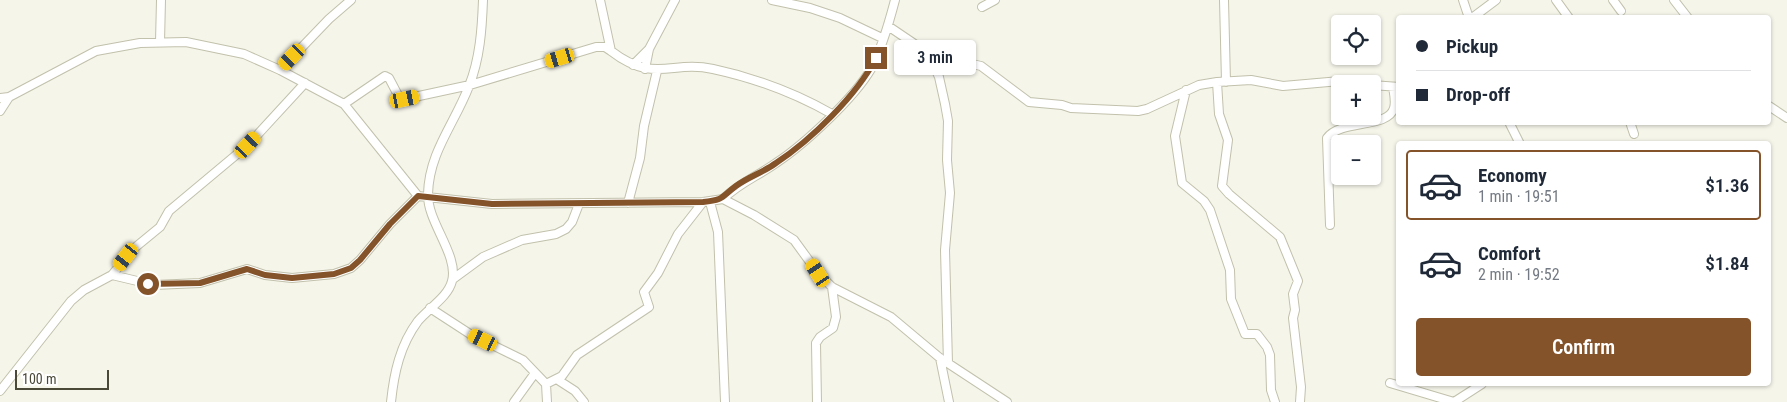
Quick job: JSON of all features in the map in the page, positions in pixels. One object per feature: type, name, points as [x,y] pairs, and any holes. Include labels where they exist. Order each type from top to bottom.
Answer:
[{"type":"street","points":[[160,42],[161,0]]},
{"type":"street","points":[[280,70],[351,0]]},
{"type":"street","points":[[453,279],[448,256],[433,221],[428,196],[433,162],[438,147],[470,85],[481,38],[484,0]]},
{"type":"street","points":[[600,0],[611,51]]},
{"type":"street","points":[[645,69],[649,49],[675,0]]},
{"type":"street","points":[[772,0],[810,8],[840,18],[882,38]]},
{"type":"street","points":[[112,275],[148,284],[163,284],[200,283],[247,269],[265,275],[292,278],[334,274],[351,268],[360,260],[390,224],[418,196],[492,204],[707,202],[723,199],[736,186],[777,163],[817,132],[862,83],[876,58],[895,0]]},
{"type":"street","points":[[982,7],[995,0]]},
{"type":"street","points":[[1224,0],[1226,82]]},
{"type":"street","points":[[1463,0],[1469,15]]},
{"type":"street","points":[[1474,15],[1496,0]]},
{"type":"street","points":[[1556,0],[1568,15]]},
{"type":"street","points":[[1613,0],[1620,11]]},
{"type":"street","points":[[1674,0],[1686,15]]},
{"type":"street","points":[[888,26],[922,48],[930,57],[941,86],[948,121],[947,160],[950,193],[945,250],[948,363]]},
{"type":"street","points":[[0,111],[4,98],[96,51],[160,42],[186,42],[244,54],[280,70],[344,104],[418,196]]},
{"type":"street","points":[[344,104],[385,76],[389,78],[399,97],[405,99],[470,85],[596,47],[605,47],[633,65],[645,69],[657,71],[712,69],[798,95],[832,114]]},
{"type":"street","points":[[633,65],[649,49]]},
{"type":"street","points":[[930,57],[938,56],[981,66],[1029,102],[1062,105],[1070,108],[1147,110],[1186,90],[1216,82],[1250,80],[1284,86],[1331,82]]},
{"type":"street","points":[[628,203],[640,158],[644,126],[657,71]]},
{"type":"street","points":[[1216,82],[1219,114],[1228,140],[1222,186],[1280,237],[1298,281],[1293,294],[1293,318],[1301,387],[1300,402]]},
{"type":"street","points":[[0,391],[3,382],[23,364],[71,301],[84,290],[112,275],[132,250],[160,227],[169,211],[248,145],[305,83]]},
{"type":"street","points":[[1330,225],[1327,138],[1338,129],[1377,121],[1391,114],[1395,107],[1396,87],[1381,86]]},
{"type":"street","points":[[1186,90],[1175,136],[1182,183],[1204,201],[1210,210],[1230,270],[1231,299],[1245,334],[1257,334],[1267,347],[1271,390],[1275,402]]},
{"type":"street","points":[[1771,107],[1787,118]]},
{"type":"street","points":[[1510,125],[1518,141]]},
{"type":"street","points":[[1631,125],[1634,134]]},
{"type":"street","points":[[723,199],[754,215],[794,240],[818,273],[832,287],[892,317],[940,358],[1007,402]]},
{"type":"street","points":[[546,384],[558,380],[576,355],[602,341],[649,307],[645,296],[646,288],[658,273],[678,234],[707,202]]},
{"type":"street","points":[[707,202],[718,232],[725,402]]},
{"type":"street","points":[[391,402],[393,381],[400,352],[419,320],[448,290],[453,279],[483,257],[522,240],[556,234],[566,229],[572,222],[579,204]]},
{"type":"street","points":[[817,402],[816,343],[820,336],[833,328],[836,317],[832,287]]},
{"type":"street","points":[[430,308],[470,334],[523,360],[546,384],[547,402]]},
{"type":"street","points":[[940,358],[949,402]]},
{"type":"street","points":[[514,402],[536,373]]},
{"type":"street","points":[[558,380],[575,391],[584,402]]},
{"type":"street","points":[[1390,383],[1396,385]]},
{"type":"street","points":[[1400,386],[1454,402],[1479,386]]},
{"type":"route","points":[[148,284],[200,283],[247,269],[265,275],[292,278],[334,274],[351,268],[360,260],[390,224],[418,196],[492,204],[605,204],[647,201],[710,202],[723,199],[736,186],[777,163],[817,132],[862,83],[876,58]]}]
